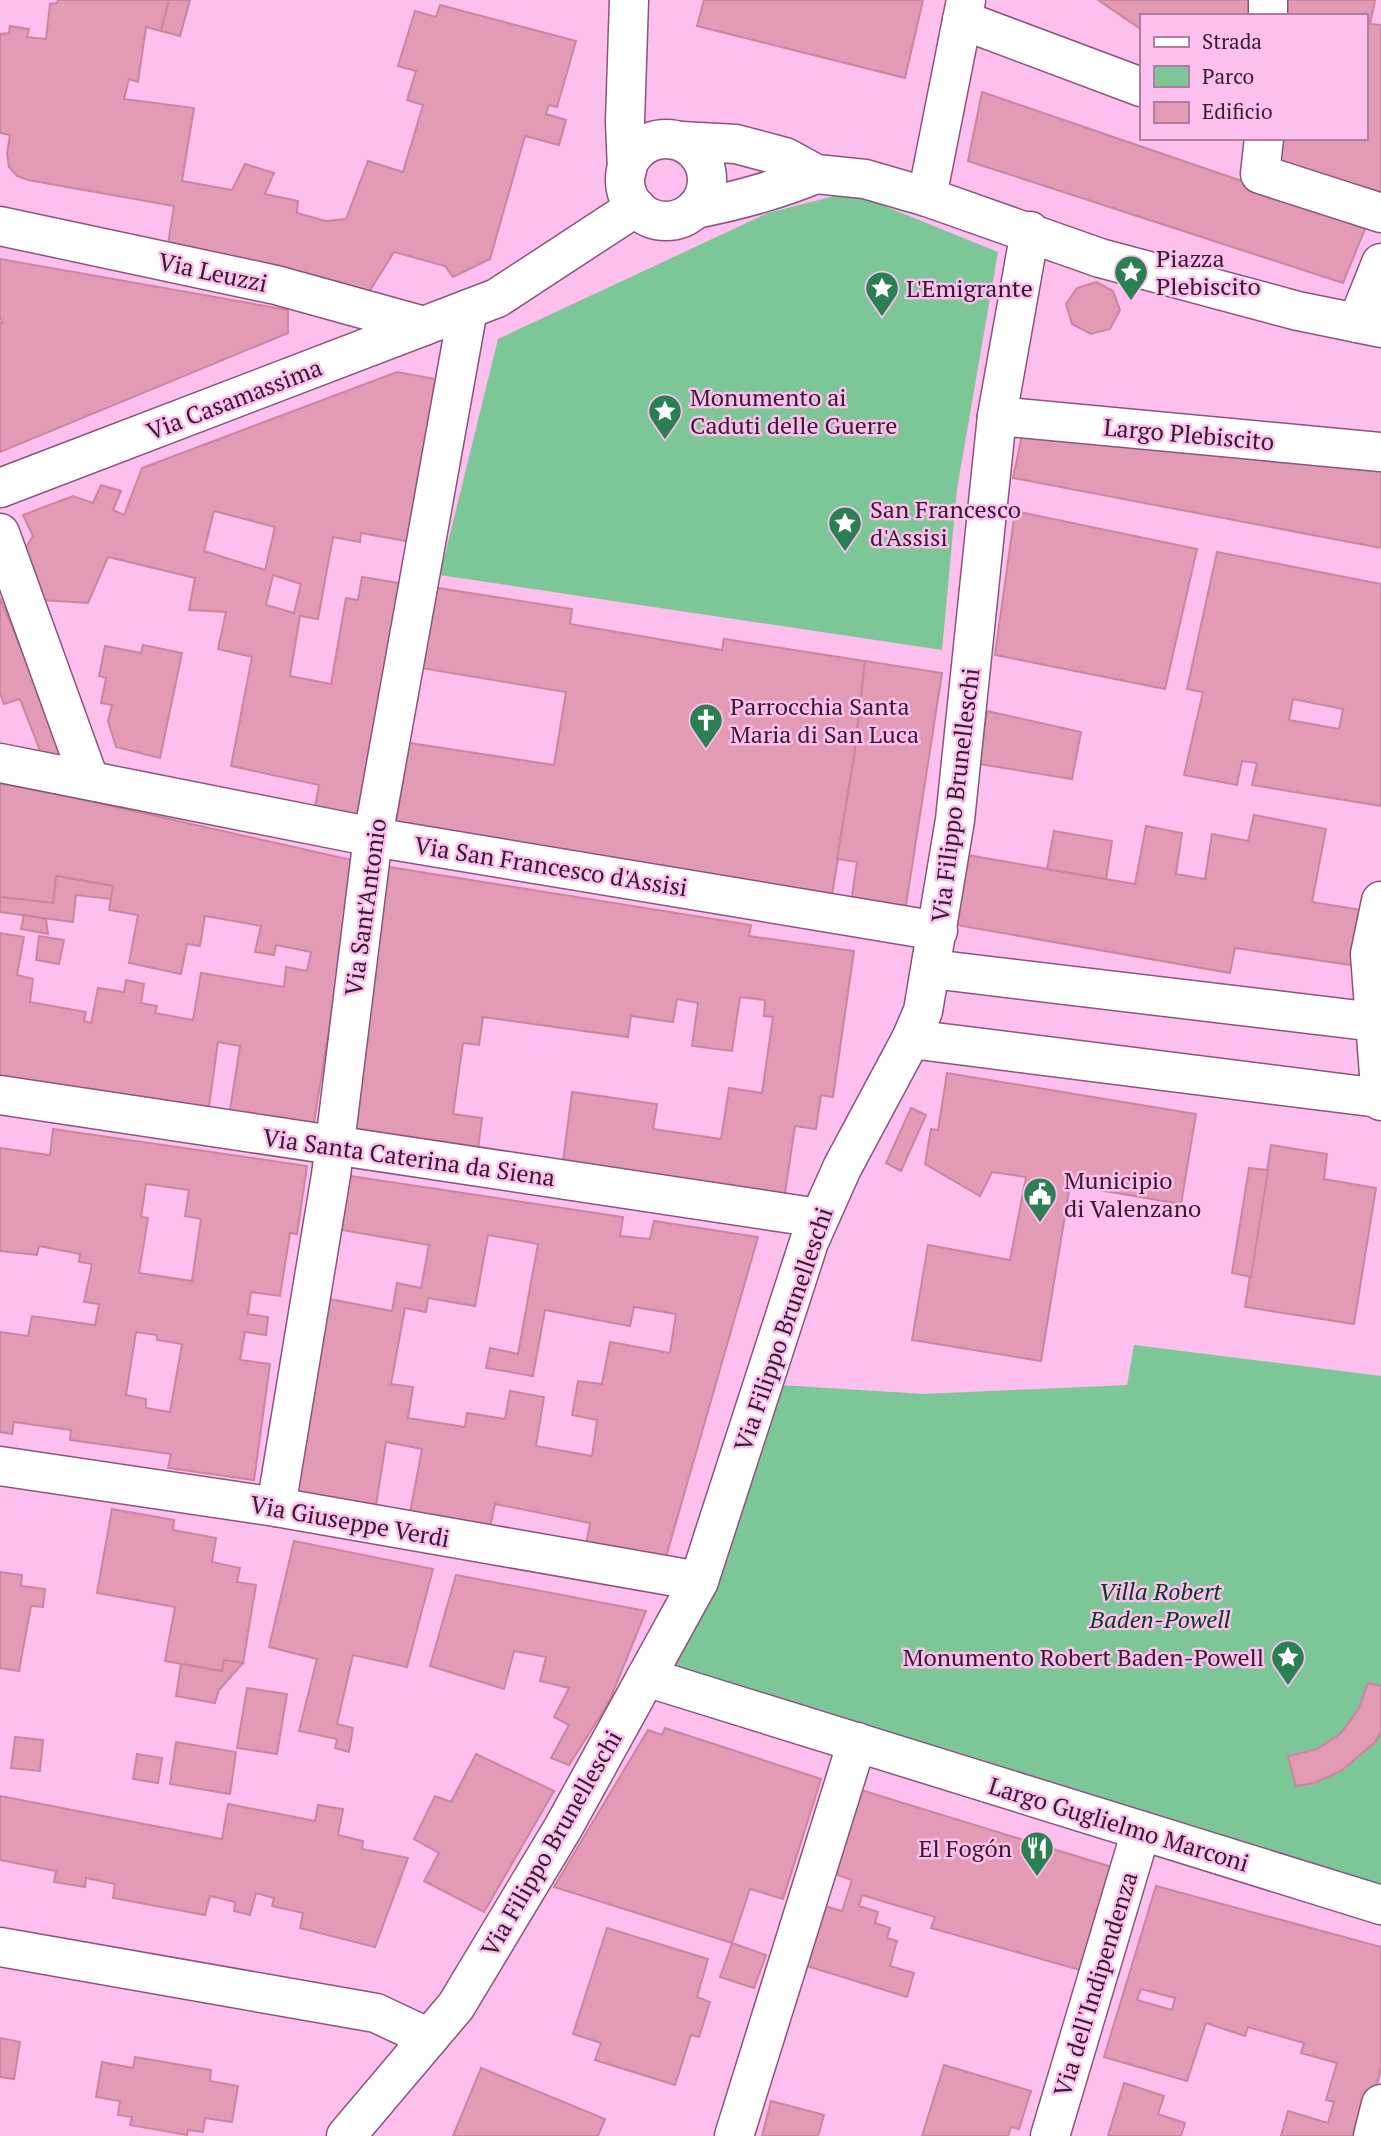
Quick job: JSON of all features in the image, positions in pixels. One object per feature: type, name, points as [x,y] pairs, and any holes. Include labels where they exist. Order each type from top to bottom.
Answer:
[{"type":"street","points":[[627,0],[626,183],[629,196],[636,207],[658,220],[684,217],[695,209],[703,198],[707,185],[707,172],[701,159],[681,141]]},
{"type":"street","points":[[927,197],[964,10],[1140,87]]},
{"type":"street","points":[[627,170],[632,158],[650,142],[660,139],[736,144],[785,157],[816,174],[865,179],[927,197],[1030,231],[1100,258],[1298,311],[1369,326],[1381,263]]},
{"type":"street","points":[[1264,140],[1260,174],[1381,213]]},
{"type":"street","points":[[695,209],[747,198],[816,174]]},
{"type":"street","points":[[468,309],[497,298],[636,207]]},
{"type":"street","name":"Via Leuzzi","points":[[0,226],[276,285],[424,326]]},
{"type":"street","name":"Via Filippo Brunelleschi","points":[[346,2136],[456,2006],[564,1828],[699,1581],[808,1242],[842,1168],[911,1039],[923,1011],[932,969],[956,807],[997,416],[1030,231]]},
{"type":"street","name":"Via Casamassima","points":[[0,488],[468,309]]},
{"type":"street","name":"Via Sant'Antonio","points":[[276,1507],[334,1146],[373,837],[468,309]]},
{"type":"street","name":"Largo Plebiscito","points":[[997,416],[1381,452]]},
{"type":"street","points":[[0,533],[89,779]]},
{"type":"street","name":"Via San Francesco d'Assisi","points":[[0,763],[373,837],[938,931]]},
{"type":"street","points":[[911,1039],[1380,1100],[1370,954],[1381,901]]},
{"type":"street","points":[[932,969],[1375,1023]]},
{"type":"street","name":"Via Santa Caterina da Siena","points":[[0,1096],[819,1218]]},
{"type":"street","name":"Via Giuseppe Verdi","points":[[0,1466],[276,1507],[699,1581]]},
{"type":"street","name":"Largo Guglielmo Marconi","points":[[646,1676],[1381,1905]]},
{"type":"street","points":[[734,2136],[857,1742]]},
{"type":"street","name":"Via dell'Indipendenza","points":[[1050,2136],[1141,1831]]},
{"type":"street","points":[[0,1947],[376,2013],[429,2038]]},
{"type":"street","points":[[1373,2136],[1381,2104]]},
{"type":"green space","points":[[850,192],[998,252],[957,489],[942,650],[440,575],[498,339],[768,213]]},
{"type":"green space","name":"Villa Robert Baden-Powell","points":[[1134,1345],[1381,1376],[1381,1905],[646,1677],[763,1384],[925,1394],[1127,1385]]},
{"type":"building","points":[[58,0],[169,0],[161,31],[146,27],[138,82],[129,79],[124,99],[194,108],[182,181],[232,190],[245,164],[274,173],[265,194],[298,201],[297,213],[326,221],[346,219],[368,161],[403,172],[423,105],[407,100],[416,71],[398,66],[415,11],[436,17],[440,5],[576,41],[557,107],[549,105],[546,114],[566,120],[559,145],[525,136],[490,259],[453,277],[445,266],[394,252],[366,297],[166,257],[174,206],[28,180],[17,176],[9,167],[7,154],[10,135],[0,133],[0,34],[9,33],[10,26],[29,29],[27,37],[46,39],[50,4],[57,3]]},
{"type":"building","points":[[169,0],[190,0],[180,36],[161,31]]},
{"type":"building","points":[[704,0],[923,0],[905,78],[697,26]]},
{"type":"building","points":[[1098,0],[1255,0],[1255,14],[1140,14],[1140,28]]},
{"type":"building","points":[[1280,0],[1375,0],[1370,24],[1381,25],[1381,192],[1272,160],[1273,140],[1367,140],[1367,14],[1279,14]]},
{"type":"building","points":[[982,92],[1367,224],[1343,283],[968,161]]},
{"type":"building","points":[[0,259],[288,310],[288,333],[0,452]]},
{"type":"building","points":[[1096,282],[1113,291],[1120,310],[1110,329],[1091,334],[1072,324],[1066,304],[1077,288]]},
{"type":"building","points":[[397,372],[440,380],[412,542],[361,533],[360,542],[333,537],[318,619],[300,616],[290,676],[331,684],[346,598],[358,600],[362,577],[405,584],[363,829],[313,818],[319,785],[231,766],[252,657],[218,649],[226,612],[189,610],[195,578],[108,557],[88,603],[41,600],[23,552],[33,536],[23,515],[73,496],[93,503],[101,485],[121,491],[113,510],[124,515],[142,468]],"holes":[[[214,511],[275,527],[265,570],[204,551]],[[273,575],[301,584],[294,613],[266,605]]]},
{"type":"building","points":[[1025,421],[1381,467],[1381,548],[1013,478]]},
{"type":"building","points":[[1015,511],[1197,549],[1165,689],[995,655]]},
{"type":"building","points":[[1217,552],[1381,584],[1381,806],[1252,785],[1257,763],[1242,761],[1237,785],[1184,775],[1203,692],[1187,689]],"holes":[[[1293,699],[1343,709],[1339,729],[1289,720]]]},
{"type":"building","name":"Parrocchia Santa Maria di San Luca","points":[[432,587],[572,609],[570,624],[722,650],[724,639],[865,661],[854,757],[830,908],[394,834],[409,743],[554,765],[566,692],[421,668]]},
{"type":"building","points":[[0,598],[67,758],[41,753],[20,699],[4,704],[0,693]]},
{"type":"building","points":[[143,645],[182,653],[160,758],[116,747],[108,721],[112,705],[101,703],[106,678],[99,676],[105,646],[141,653]]},
{"type":"building","points":[[865,661],[942,673],[904,918],[850,909],[857,862],[837,859],[854,757]]},
{"type":"building","points":[[987,711],[1081,732],[1072,779],[979,764]]},
{"type":"building","points":[[0,781],[356,861],[312,1135],[228,1123],[240,1046],[218,1042],[207,1121],[0,1080],[0,933],[24,937],[17,975],[33,979],[30,1002],[86,1012],[84,1021],[91,1023],[98,988],[124,992],[126,980],[144,984],[141,1003],[157,1006],[155,1013],[193,1020],[201,973],[284,987],[286,967],[307,971],[311,952],[276,945],[274,955],[255,952],[261,926],[205,916],[200,946],[187,944],[181,974],[129,963],[138,915],[109,910],[113,886],[56,876],[53,903],[0,897]]},
{"type":"building","points":[[1254,815],[1326,829],[1312,902],[1368,911],[1358,966],[1235,948],[1230,973],[957,925],[967,855],[1135,884],[1146,826],[1182,833],[1176,874],[1205,879],[1212,834],[1248,841]]},
{"type":"building","points":[[1054,831],[1112,841],[1106,879],[1047,869]]},
{"type":"building","points":[[389,867],[751,925],[749,936],[854,951],[833,1097],[821,1095],[816,1129],[795,1126],[785,1193],[563,1162],[572,1092],[657,1104],[653,1129],[721,1139],[729,1088],[762,1093],[773,1017],[764,1016],[765,1000],[740,997],[732,1051],[692,1046],[698,1003],[677,999],[673,1022],[631,1016],[628,1037],[483,1017],[479,1045],[463,1043],[453,1114],[482,1118],[476,1164],[347,1144]]},
{"type":"building","points":[[56,876],[113,886],[111,899],[76,895],[73,922],[0,912],[0,897],[53,903]]},
{"type":"building","points":[[24,915],[46,919],[48,934],[21,929]]},
{"type":"building","points":[[39,936],[64,940],[59,964],[36,960]]},
{"type":"building","name":"Municipio di Valenzano","points":[[947,1073],[1196,1114],[1181,1204],[1070,1185],[1041,1361],[912,1340],[928,1245],[1010,1260],[1026,1177],[992,1172],[980,1196],[925,1164],[931,1129],[938,1130]]},
{"type":"building","points":[[911,1108],[926,1115],[901,1171],[886,1163]]},
{"type":"building","points":[[53,1129],[307,1166],[297,1234],[290,1233],[280,1296],[251,1292],[248,1314],[268,1317],[266,1335],[245,1332],[240,1360],[270,1364],[254,1480],[168,1468],[171,1454],[70,1440],[71,1430],[14,1422],[12,1434],[0,1432],[0,1332],[28,1336],[32,1316],[95,1325],[99,1304],[84,1302],[92,1264],[79,1262],[80,1254],[39,1246],[37,1255],[0,1251],[0,1148],[50,1155]],"holes":[[[146,1184],[189,1190],[185,1216],[201,1219],[192,1281],[139,1273],[148,1218],[141,1217]],[[136,1332],[157,1335],[157,1340],[182,1344],[170,1412],[146,1408],[146,1399],[126,1395]]]},
{"type":"building","points":[[1271,1145],[1327,1154],[1324,1179],[1376,1188],[1354,1324],[1245,1307]]},
{"type":"building","points":[[1249,1168],[1268,1170],[1251,1277],[1232,1273]]},
{"type":"building","points":[[344,1175],[623,1217],[620,1236],[650,1239],[654,1221],[758,1237],[664,1564],[585,1550],[590,1523],[495,1504],[489,1532],[409,1518],[422,1449],[386,1442],[375,1512],[292,1496],[324,1298],[392,1311],[397,1283],[421,1288],[429,1245],[336,1229]],"holes":[[[488,1235],[538,1244],[518,1354],[490,1348],[486,1368],[533,1376],[545,1310],[630,1326],[634,1307],[676,1314],[670,1353],[610,1342],[602,1384],[578,1381],[572,1415],[597,1420],[592,1456],[536,1446],[544,1397],[510,1391],[505,1419],[467,1413],[465,1427],[408,1418],[413,1387],[391,1384],[405,1308],[426,1312],[428,1298],[475,1306]]]},
{"type":"building","points":[[112,1509],[174,1520],[173,1530],[216,1538],[212,1562],[240,1568],[237,1582],[256,1585],[243,1663],[224,1660],[222,1671],[165,1661],[175,1607],[97,1593]]},
{"type":"building","points":[[294,1541],[433,1569],[407,1667],[353,1655],[337,1724],[353,1728],[349,1752],[335,1748],[337,1739],[299,1731],[317,1659],[269,1647]]},
{"type":"building","points":[[0,1572],[22,1575],[21,1586],[45,1589],[43,1607],[31,1606],[19,1671],[0,1668]]},
{"type":"building","points":[[456,1575],[646,1611],[609,1702],[569,1765],[551,1758],[569,1725],[554,1717],[569,1688],[540,1681],[546,1657],[514,1651],[504,1689],[430,1666]]},
{"type":"building","points":[[224,1660],[243,1663],[219,1690],[215,1703],[176,1696],[181,1664],[222,1671]]},
{"type":"building","points":[[1368,1683],[1381,1686],[1381,1733],[1374,1743],[1341,1771],[1314,1783],[1296,1786],[1288,1756],[1317,1749],[1341,1733],[1358,1710]]},
{"type":"building","points":[[247,1688],[287,1694],[277,1754],[237,1748]]},
{"type":"building","points":[[665,1728],[821,1779],[783,1899],[750,1889],[732,1943],[554,1887],[648,1730],[662,1735]]},
{"type":"building","points":[[15,1737],[43,1740],[40,1771],[11,1768]]},
{"type":"building","points":[[176,1742],[236,1752],[230,1794],[170,1784]]},
{"type":"building","points":[[137,1754],[162,1758],[158,1783],[133,1779]]},
{"type":"building","points":[[476,1754],[554,1791],[484,1912],[424,1881],[439,1853],[414,1839],[435,1796],[451,1802]]},
{"type":"building","points":[[861,1790],[1115,1868],[1084,1971],[931,1928],[935,1917],[862,1895],[859,1906],[878,1912],[875,1923],[890,1928],[887,1938],[897,1941],[890,1966],[914,1973],[907,1997],[807,1966],[825,1906],[842,1911],[852,1880],[835,1874]]},
{"type":"building","points":[[0,1796],[222,1839],[228,1804],[315,1821],[318,1805],[343,1809],[338,1835],[363,1841],[362,1849],[408,1858],[375,1947],[300,1928],[303,1913],[272,1906],[274,1898],[256,1893],[250,1915],[234,1911],[235,1902],[210,1896],[205,1915],[113,1898],[115,1884],[86,1878],[85,1887],[54,1882],[56,1871],[0,1860]]},
{"type":"building","points":[[1156,1886],[1381,1947],[1381,2068],[1365,2136],[1281,2136],[1288,2111],[1328,2123],[1334,2102],[1326,2100],[1337,2063],[1301,2053],[1304,2043],[1248,2027],[1245,2036],[1206,2023],[1187,2081],[1104,2057]],"holes":[[[1141,1989],[1175,1998],[1172,2010],[1137,2000]]]},
{"type":"building","points":[[607,1928],[708,1959],[697,1997],[710,2002],[699,2037],[691,2035],[675,2085],[595,2060],[601,2043],[573,2034]]},
{"type":"building","points":[[732,1943],[766,1955],[754,1988],[720,1977]]},
{"type":"building","points":[[0,2038],[20,2042],[14,2079],[0,2077]]},
{"type":"building","points":[[135,2057],[211,2070],[210,2081],[238,2086],[232,2122],[205,2118],[203,2132],[188,2130],[187,2135],[130,2125],[132,2117],[118,2115],[120,2101],[96,2097],[102,2062],[133,2068]]},
{"type":"building","points":[[944,2065],[1031,2091],[1019,2129],[1011,2127],[1008,2136],[922,2136]]},
{"type":"building","points":[[481,2068],[605,2119],[598,2136],[453,2136]]},
{"type":"building","points":[[1124,2083],[1164,2096],[1158,2114],[1185,2123],[1181,2136],[1108,2136]]},
{"type":"building","points":[[771,2101],[824,2115],[818,2136],[762,2136]]},
{"type":"place","name":"Piazza Plebiscito","points":[[1131,302]]},
{"type":"place","name":"L'Emigrante","points":[[882,318]]},
{"type":"place","name":"Monumento ai Caduti delle Guerre","points":[[665,441]]},
{"type":"place","name":"San Francesco d'Assisi","points":[[845,553]]},
{"type":"place","name":"Parrocchia Santa Maria di San Luca","points":[[706,750]]},
{"type":"place","name":"Municipio di Valenzano","points":[[1040,1224]]},
{"type":"place","name":"Monumento Robert Baden-Powell","points":[[1288,1687]]},
{"type":"place","name":"El Fogón","points":[[1037,1878]]}]
